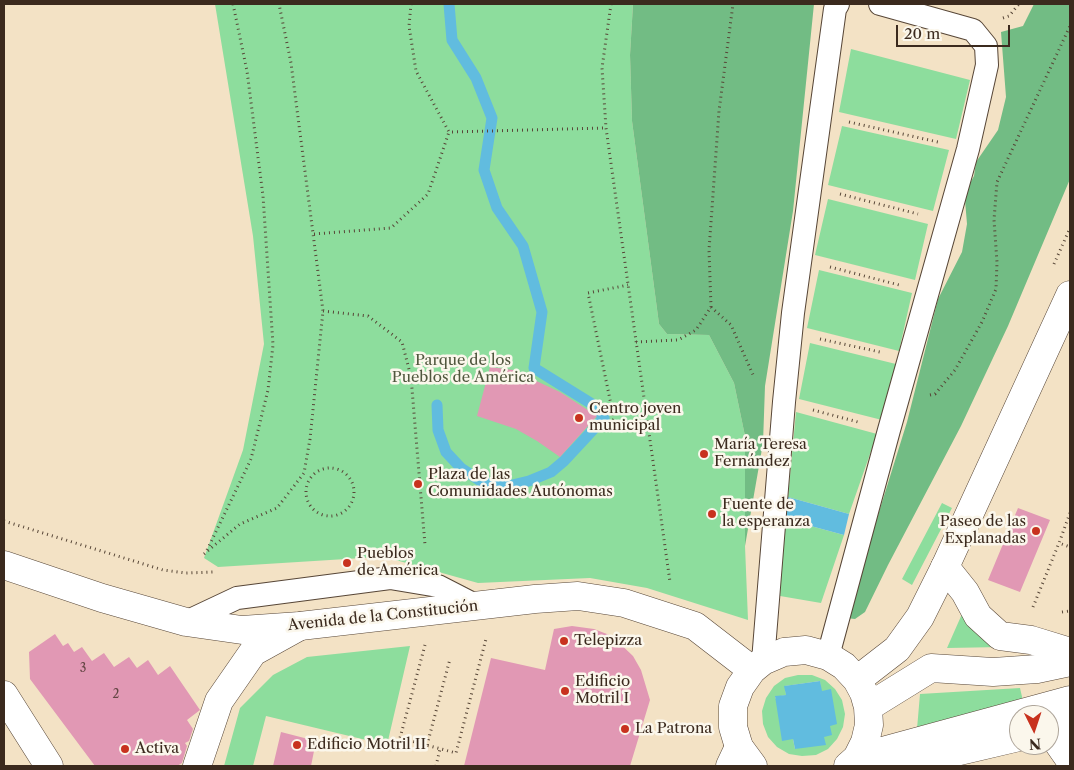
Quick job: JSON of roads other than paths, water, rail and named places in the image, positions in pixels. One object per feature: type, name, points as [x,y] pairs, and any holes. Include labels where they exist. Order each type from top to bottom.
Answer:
[{"type":"main road","points":[[858,680],[897,649],[920,617],[945,568],[1070,295]]},
{"type":"main road","name":"Avenida de la Constitución","points":[[4,565],[102,598],[186,622],[242,630],[300,626],[475,605],[578,596],[624,603],[695,626],[757,666]]},
{"type":"main road","points":[[945,568],[965,592],[978,616],[1000,636],[1031,640],[1070,652]]},
{"type":"main road","points":[[197,766],[219,701],[253,652],[300,626]]},
{"type":"main road","points":[[740,760],[733,727],[733,706],[740,687],[757,666],[784,652],[806,650],[828,656],[844,666],[858,680],[864,693],[868,707],[869,724],[865,742],[852,762]]},
{"type":"main road","points":[[868,707],[931,668],[1003,671],[1037,669],[1070,662]]},
{"type":"main road","points":[[4,695],[15,729],[49,766]]},
{"type":"main road","points":[[852,762],[1070,700]]},
{"type":"main road","points":[[896,766],[1009,739]]},
{"type":"main road","points":[[1059,744],[1070,760]]},
{"type":"lane","points":[[757,666],[791,333],[835,9],[838,4]]},
{"type":"lane","points":[[828,656],[968,149],[987,65],[986,46],[973,30],[880,4]]},
{"type":"lane","points":[[186,622],[236,598],[346,582],[390,578],[438,586],[475,605]]},
{"type":"water","points":[[788,497],[849,514],[844,535],[785,519]]},
{"type":"water","points":[[820,681],[822,691],[831,689],[837,724],[830,726],[832,735],[824,737],[826,745],[795,749],[793,739],[782,741],[775,696],[786,695],[784,686]]},
{"type":"waterway","points":[[437,405],[438,430],[446,452],[461,468],[482,482],[508,486],[529,481],[551,472],[564,461],[604,418],[592,404],[534,368],[542,312],[523,246],[497,208],[484,170],[492,118],[476,78],[452,40],[449,4]]},
{"type":"place","name":"Centro joven municipal","points":[[579,418]]},
{"type":"place","name":"María Teresa Fernández","points":[[704,454]]},
{"type":"place","name":"Plaza de las Comunidades Autónomas","points":[[418,484]]},
{"type":"place","name":"Fuente de la esperanza","points":[[712,514]]},
{"type":"place","name":"Paseo de las Explanadas","points":[[1036,531]]},
{"type":"place","name":"Pueblos de América","points":[[347,563]]},
{"type":"place","name":"Telepizza","points":[[564,641]]},
{"type":"place","name":"Edificio Motril I","points":[[565,691]]},
{"type":"place","name":"La Patrona","points":[[625,729]]},
{"type":"place","name":"Edificio Motril II","points":[[297,745]]},
{"type":"place","name":"Activa","points":[[125,749]]},
{"type":"park label","name":"Parque de los Pueblos de América","points":[[463,370]]}]
